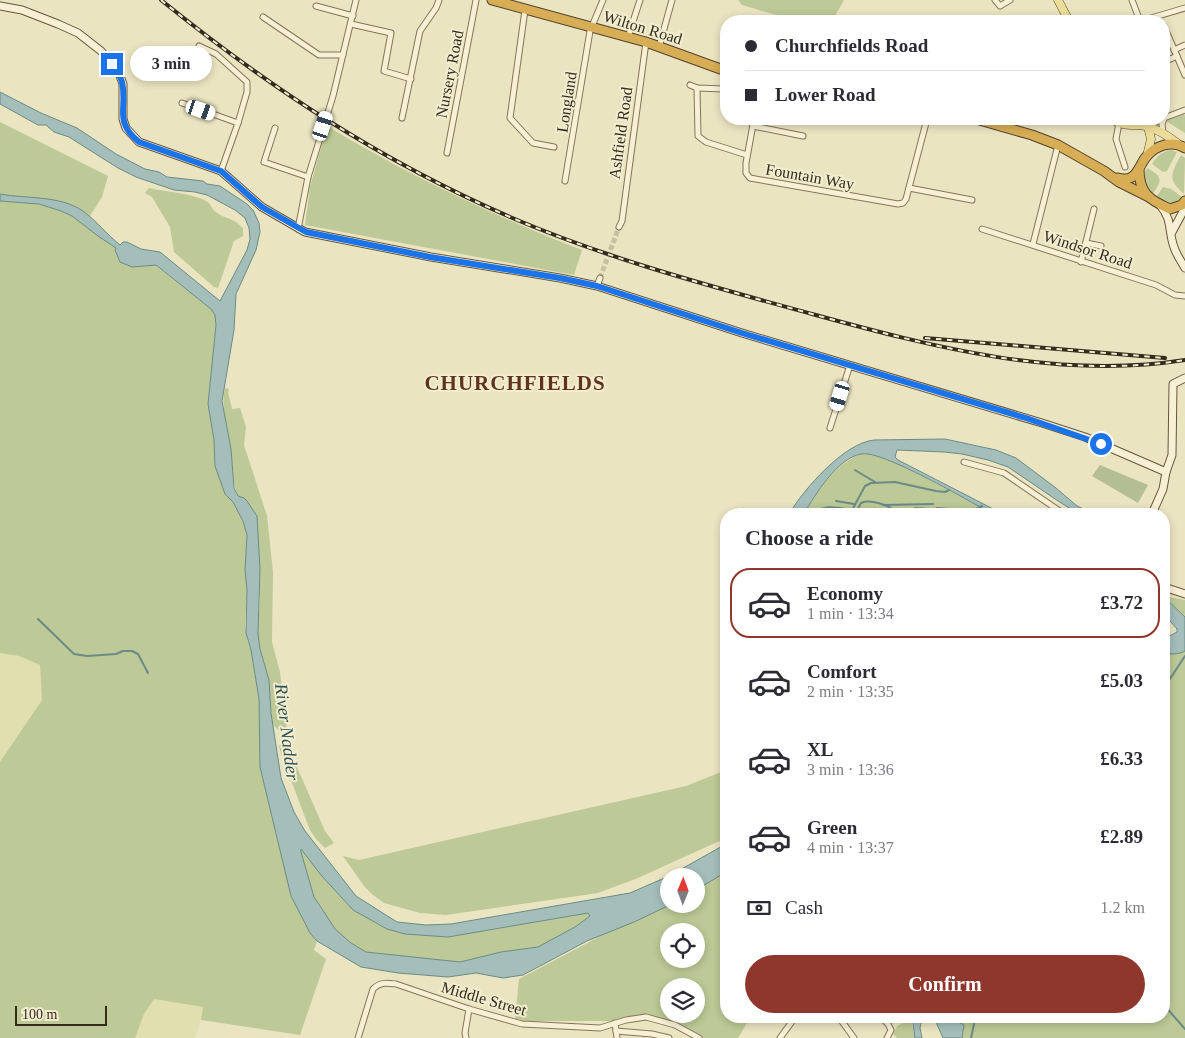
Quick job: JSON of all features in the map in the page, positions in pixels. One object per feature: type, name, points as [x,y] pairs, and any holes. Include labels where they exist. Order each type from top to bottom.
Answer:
[{"type":"highway","name":"Wilton Road","points":[[492,0],[591,28],[628,36],[720,69]]},
{"type":"highway","points":[[1004,125],[1058,145],[1160,205],[1170,209],[1182,205],[1185,201]]},
{"type":"highway","points":[[1114,178],[1127,179],[1133,176],[1147,156],[1166,144],[1181,146]]},
{"type":"highway","points":[[1139,169],[1139,182],[1149,197]]},
{"type":"main road","points":[[1058,0],[1066,15]]},
{"type":"main road","points":[[1134,125],[1148,127],[1163,133],[1181,146]]},
{"type":"main road","points":[[1147,156],[1151,139],[1148,127]]},
{"type":"street","points":[[298,229],[308,177],[333,96],[356,0]]},
{"type":"street","points":[[402,118],[420,31],[436,8],[439,0]]},
{"type":"street","name":"Nursery Road","points":[[447,153],[476,0]]},
{"type":"street","name":"Longland","points":[[565,181],[591,28],[603,0]]},
{"type":"street","points":[[628,36],[640,0]]},
{"type":"street","points":[[659,46],[672,0]]},
{"type":"street","points":[[994,0],[1000,6],[1010,0]]},
{"type":"street","points":[[1132,0],[1138,15]]},
{"type":"street","points":[[1169,15],[1185,8],[1182,0]]},
{"type":"street","points":[[4,4],[78,33],[101,51],[119,73],[123,84],[123,119],[126,128],[139,142],[221,171],[262,207],[298,229],[430,257],[560,278],[597,286],[696,319],[1085,437],[1166,472]]},
{"type":"street","points":[[316,6],[353,16]]},
{"type":"street","points":[[525,10],[510,118],[534,143],[554,147]]},
{"type":"street","points":[[262,17],[320,54],[342,55]]},
{"type":"street","points":[[351,24],[391,33],[384,71],[411,79]]},
{"type":"street","points":[[1170,40],[1185,75]]},
{"type":"street","name":"Ashfield Road","points":[[619,227],[622,221],[646,42]]},
{"type":"street","points":[[1174,50],[1185,45]]},
{"type":"street","points":[[199,46],[216,54],[247,82],[247,92],[238,123],[221,171]]},
{"type":"street","points":[[1170,59],[1177,56]]},
{"type":"street","points":[[690,85],[697,88],[720,89]]},
{"type":"street","points":[[697,88],[698,136],[706,142],[747,155]]},
{"type":"street","points":[[182,103],[238,123]]},
{"type":"street","points":[[1170,116],[1185,110]]},
{"type":"street","name":"Fountain Way","points":[[753,126],[747,155],[746,173],[750,178],[898,204],[903,203],[906,199],[925,125]]},
{"type":"street","points":[[1119,125],[1116,140],[1125,167]]},
{"type":"street","points":[[1148,127],[1152,125]]},
{"type":"street","points":[[1162,125],[1163,133]]},
{"type":"street","points":[[753,126],[803,136]]},
{"type":"street","points":[[275,128],[264,162],[308,177]]},
{"type":"street","points":[[1033,244],[1058,145]]},
{"type":"street","points":[[909,188],[972,200]]},
{"type":"street","points":[[1160,205],[1166,212],[1172,232],[1173,246],[1185,268]]},
{"type":"street","points":[[1172,232],[1185,208]]},
{"type":"street","points":[[1080,262],[1094,209]]},
{"type":"street","name":"Windsor Road","points":[[982,229],[1156,285],[1175,295],[1185,296]]},
{"type":"street","points":[[1086,243],[1101,246]]},
{"type":"street","points":[[597,286],[600,278]]},
{"type":"street","points":[[830,428],[850,365]]},
{"type":"street","points":[[1155,508],[1163,489],[1172,455],[1173,384],[1185,378]]},
{"type":"street","points":[[964,462],[1004,473],[1055,508]]},
{"type":"street","points":[[1170,590],[1185,594]]},
{"type":"street","name":"Middle Street","points":[[358,1038],[373,989],[378,984],[384,983],[396,984],[469,1010],[522,1024],[600,1028],[634,1018],[652,1018],[674,1025],[699,1038]]},
{"type":"street","points":[[466,1038],[469,1010]]},
{"type":"street","points":[[615,1023],[617,1038]]},
{"type":"street","points":[[780,1038],[791,1023]]},
{"type":"street","points":[[843,1023],[854,1038]]},
{"type":"street","points":[[887,1023],[891,1030],[887,1038]]},
{"type":"street","points":[[616,1032],[652,1034],[668,1038]]},
{"type":"shaded area","points":[[0,653],[19,656],[40,665],[42,700],[0,762]]},
{"type":"shaded area","points":[[154,999],[203,1007],[195,1038],[135,1038],[144,1014]]},
{"type":"green space","points":[[738,0],[844,0],[835,15],[776,15],[742,5]]},
{"type":"green space","points":[[1184,114],[1185,133],[1170,124],[1170,119]]},
{"type":"green space","points":[[0,122],[108,176],[102,197],[90,216],[80,209],[0,194]]},
{"type":"green space","points":[[327,126],[452,194],[582,250],[574,275],[305,225],[310,187]]},
{"type":"green space","points":[[1171,150],[1177,152],[1167,171],[1163,172],[1152,164],[1160,155]]},
{"type":"green space","points":[[1181,155],[1185,158],[1184,194],[1175,184],[1172,176]]},
{"type":"green space","points":[[1147,168],[1156,173],[1159,179],[1153,193],[1145,182],[1144,175]]},
{"type":"green space","points":[[1163,187],[1171,189],[1182,197],[1173,203],[1163,201],[1157,196]]},
{"type":"green space","points":[[149,188],[200,198],[208,202],[215,211],[243,228],[243,236],[234,241],[218,288],[214,287],[174,252],[170,227],[152,197],[145,193]]},
{"type":"green space","points":[[0,201],[39,204],[72,216],[117,248],[120,262],[132,267],[155,265],[211,309],[215,315],[216,325],[208,404],[214,440],[215,466],[225,494],[233,502],[243,521],[247,535],[245,626],[259,699],[260,767],[291,896],[310,933],[317,941],[314,950],[326,959],[300,1035],[201,1020],[203,1007],[154,999],[144,1014],[135,1038],[0,1038],[0,762],[42,700],[40,665],[19,656],[0,653]]},
{"type":"green space","points":[[225,388],[229,389],[232,409],[240,408],[246,427],[244,445],[267,516],[273,572],[272,642],[280,672],[288,739],[272,724],[269,680],[260,649],[258,634],[260,596],[257,516],[244,498],[238,497],[236,491],[224,412]]},
{"type":"green space","points":[[863,453],[890,459],[982,508],[807,508],[815,495],[836,470],[853,457]]},
{"type":"green space","points":[[1100,465],[1148,485],[1138,503],[1092,476]]},
{"type":"green space","points":[[1170,597],[1185,600],[1185,617],[1170,603]]},
{"type":"green space","points":[[1185,651],[1185,1038],[962,1038],[964,1026],[960,1023],[1170,1023],[1170,653],[1177,654]]},
{"type":"green space","points":[[282,741],[288,741],[289,749],[325,831],[334,843],[325,848],[310,830],[281,754],[279,746]]},
{"type":"green space","points":[[720,772],[720,841],[638,878],[598,893],[446,915],[420,913],[384,903],[373,895],[364,886],[343,856],[359,860],[686,786]]},
{"type":"green space","points":[[302,848],[321,875],[353,910],[387,929],[448,937],[589,913],[590,916],[575,927],[538,947],[460,962],[366,952],[351,943],[335,929],[314,897],[301,852]]},
{"type":"green space","points":[[720,872],[720,1023],[747,1023],[738,1038],[703,1038],[669,1023],[705,1023],[705,978],[660,978],[660,1021],[528,1021],[515,1019],[519,979],[660,905],[660,913],[705,913],[705,880]]},
{"type":"green space","points":[[903,1023],[912,1023],[915,1038],[897,1038],[893,1034],[897,1026]]},
{"type":"water","points":[[0,92],[41,113],[77,128],[116,154],[145,169],[159,172],[167,177],[203,181],[207,184],[220,186],[247,204],[253,210],[259,223],[260,232],[256,250],[236,294],[234,330],[222,401],[231,449],[234,488],[238,496],[247,501],[257,516],[260,569],[258,634],[260,649],[269,680],[271,713],[281,778],[294,812],[305,831],[356,896],[397,922],[426,925],[451,924],[630,893],[660,880],[660,910],[587,941],[523,975],[503,978],[476,973],[448,977],[398,973],[361,967],[317,941],[310,933],[291,896],[260,767],[259,699],[251,650],[246,633],[247,589],[245,570],[247,535],[243,521],[233,502],[225,494],[215,466],[214,440],[208,404],[216,325],[215,315],[211,309],[156,265],[132,267],[120,262],[115,250],[116,248],[72,216],[39,204],[0,201],[0,194],[53,200],[74,206],[88,215],[120,245],[123,242],[127,242],[141,249],[160,252],[220,301],[247,250],[250,239],[249,228],[245,218],[235,210],[207,195],[174,190],[136,177],[69,137],[54,132],[46,125],[38,125],[0,104]],"holes":[[[301,849],[321,875],[353,910],[387,929],[405,934],[448,937],[588,913],[590,916],[575,927],[538,947],[501,952],[460,962],[366,952],[351,943],[335,929],[314,897]]]},
{"type":"water","points":[[945,439],[996,450],[1016,458],[1081,508],[1069,508],[1008,467],[988,460],[944,452],[897,450],[895,457],[898,460],[991,508],[982,508],[926,478],[887,460],[861,454],[852,457],[836,469],[821,487],[808,508],[793,508],[804,492],[838,458],[862,443],[874,440]]},
{"type":"water","points":[[1170,603],[1185,617],[1185,651],[1170,654],[1170,636],[1177,632],[1177,629],[1170,621]]},
{"type":"water","points":[[720,847],[720,876],[705,885],[705,868],[683,868]]},
{"type":"water","points":[[913,1023],[921,1023],[922,1038],[915,1038]]},
{"type":"water","points":[[936,1023],[961,1023],[964,1025],[962,1038],[943,1038]]},
{"type":"waterway","points":[[855,470],[875,482]]},
{"type":"waterway","points":[[853,508],[865,486],[871,483],[895,482],[936,491],[945,492],[949,490]]},
{"type":"waterway","points":[[836,501],[854,504]]},
{"type":"waterway","points":[[858,508],[861,503],[865,502],[875,502],[890,508]]},
{"type":"waterway","points":[[883,505],[933,504]]},
{"type":"waterway","points":[[978,508],[982,506]]},
{"type":"waterway","points":[[822,508],[841,508]]},
{"type":"waterway","points":[[38,619],[74,654],[87,656],[132,651],[138,654],[148,673]]},
{"type":"waterway","points":[[1170,679],[1185,656]]},
{"type":"waterway","points":[[1170,1012],[1185,1029]]},
{"type":"waterway","points":[[971,1038],[974,1023]]},
{"type":"tunnel","points":[[600,278],[619,227]]},
{"type":"railway","points":[[161,0],[285,93],[372,147],[462,195],[510,217],[584,246],[660,271],[858,326],[903,338],[996,357],[1090,366],[1137,365],[1185,360]]},
{"type":"railway","points":[[925,338],[1165,358]]},
{"type":"district","name":"CHURCHFIELDS","points":[[515,383]]},
{"type":"route","points":[[112,64],[119,73],[123,84],[123,119],[126,128],[132,136],[139,142],[221,171],[262,207],[298,229],[430,257],[560,278],[597,286],[696,319],[1026,418],[1101,444]]},
{"type":"water label","name":"River Nadder","points":[[287,732]]}]
